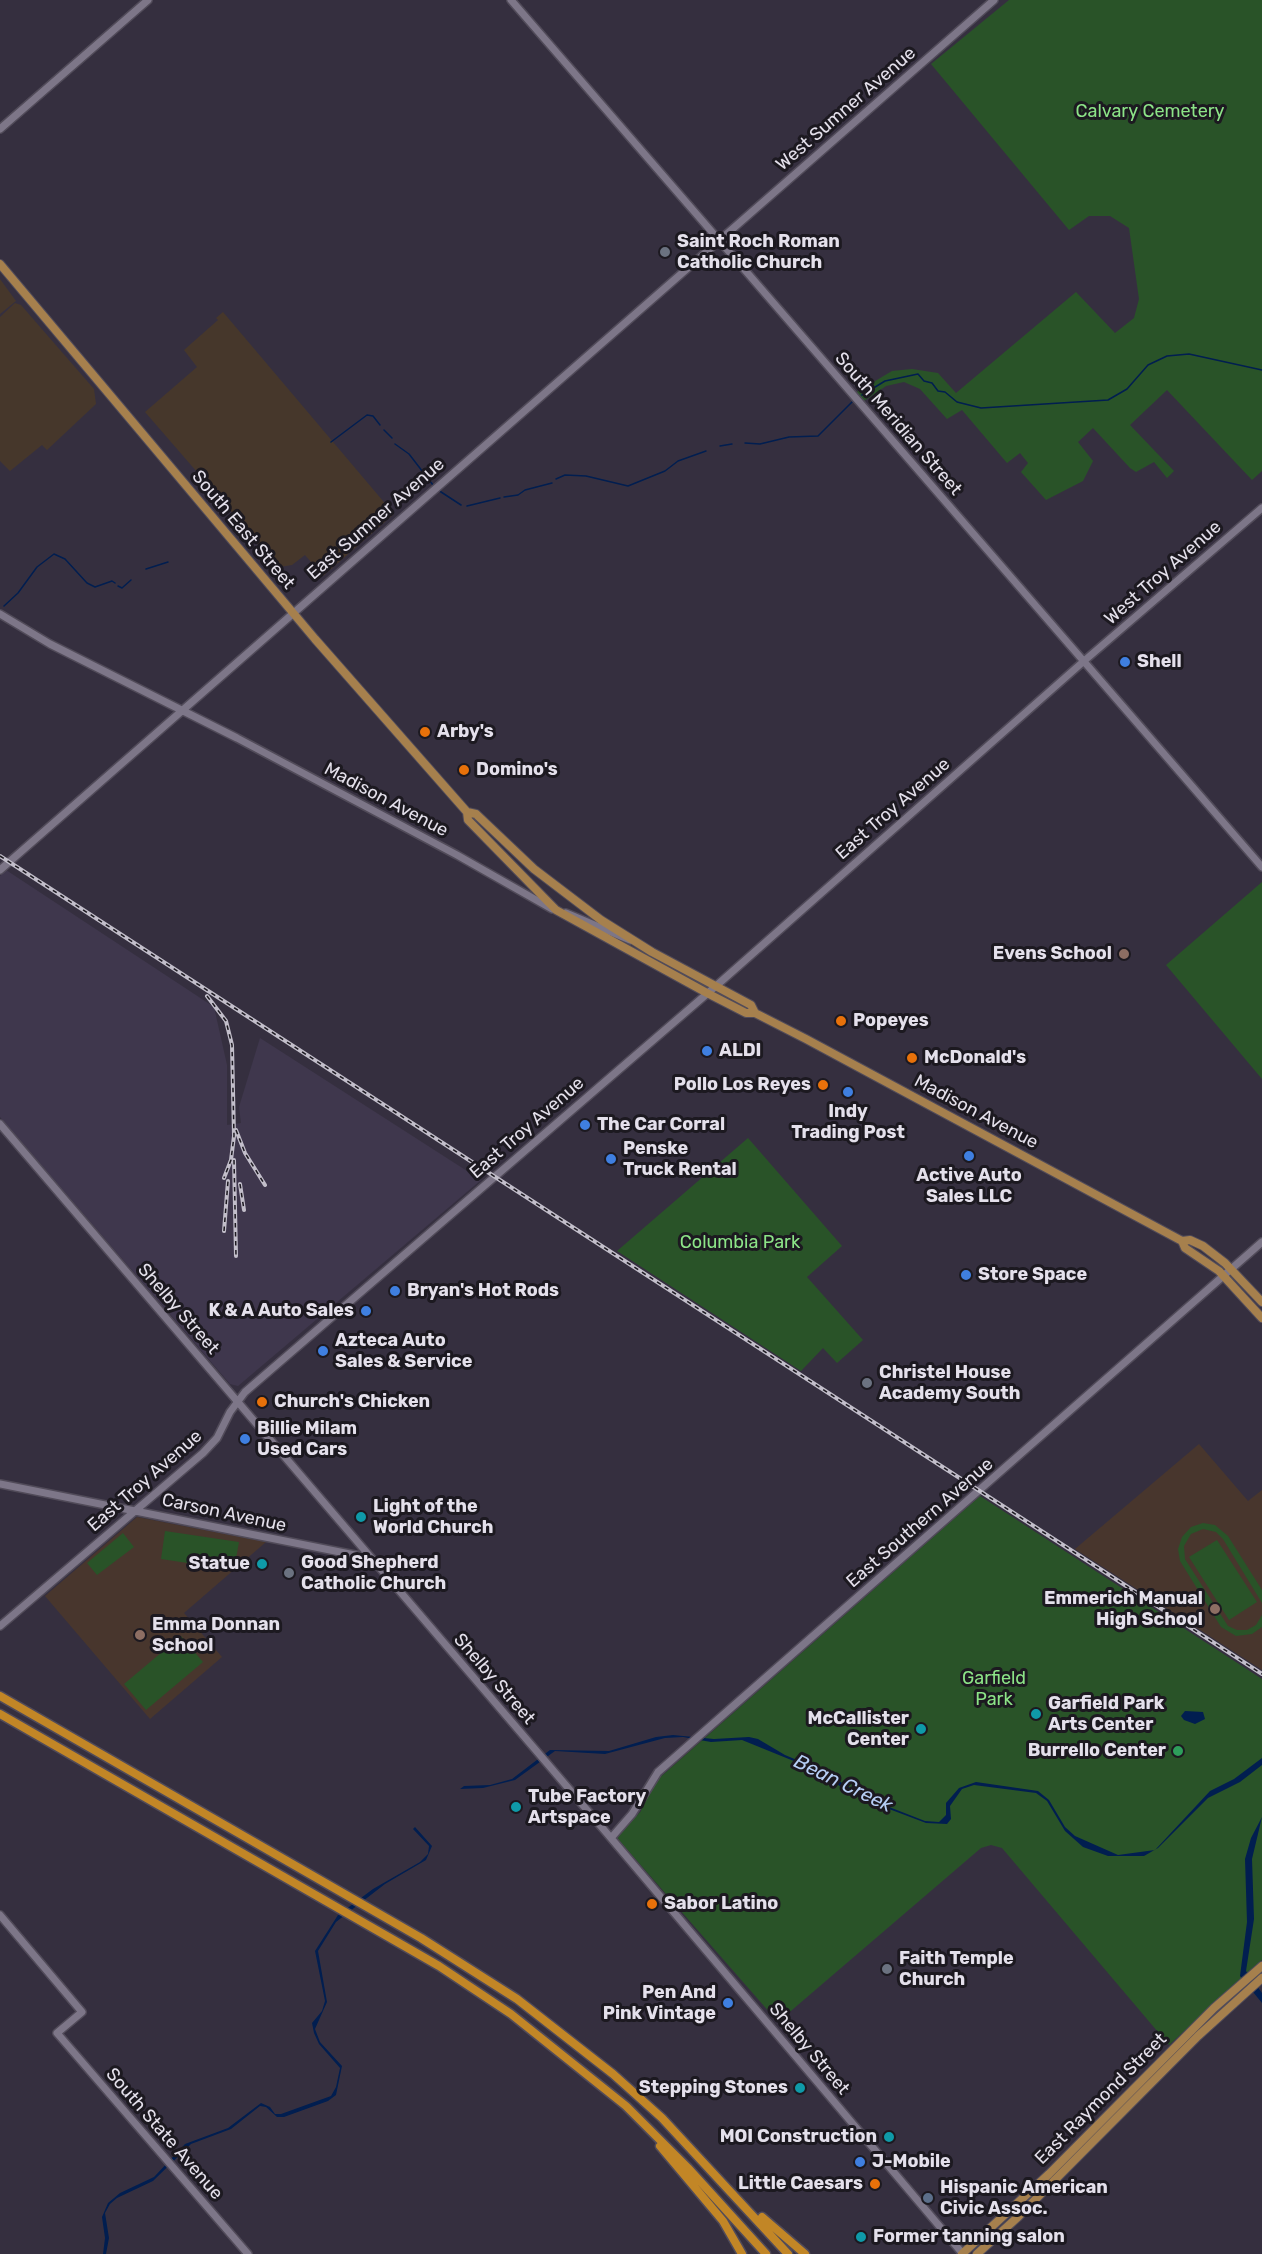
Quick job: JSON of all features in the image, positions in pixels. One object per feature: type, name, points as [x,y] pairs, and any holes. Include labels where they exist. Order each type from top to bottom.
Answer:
[{"type":"highway","points":[[0,1696],[475,1970],[567,2036],[641,2099],[701,2157],[788,2254]]},
{"type":"highway","points":[[0,1714],[439,1966],[541,2036],[626,2106],[766,2254]]},
{"type":"highway","points":[[685,2170],[726,2224],[742,2254]]},
{"type":"highway","points":[[714,2172],[804,2254]]},
{"type":"main road","points":[[0,129],[148,0]]},
{"type":"main road","name":"South Meridian Street","points":[[510,0],[1262,867]]},
{"type":"main road","name":"West Sumner Avenue","points":[[718,240],[994,0]]},
{"type":"main road","name":"East Sumner Avenue","points":[[0,870],[718,240]]},
{"type":"main road","name":"South East Street","points":[[0,264],[292,612],[467,812],[468,820],[568,920]]},
{"type":"main road","name":"West Troy Avenue","points":[[1084,661],[1262,508]]},
{"type":"main road","name":"Madison Avenue","points":[[0,614],[50,644],[453,852],[556,910],[635,942],[751,1005],[755,1013]]},
{"type":"main road","name":"East Troy Avenue","points":[[0,1626],[211,1445],[237,1402],[716,986],[1084,661]]},
{"type":"main road","name":"South East Street","points":[[467,812],[476,814],[558,889],[635,942]]},
{"type":"main road","name":"Madison Avenue","points":[[568,920],[746,1013],[755,1013],[1182,1241],[1190,1240],[1203,1246],[1232,1269],[1262,1302]]},
{"type":"main road","name":"Shelby Street","points":[[0,1125],[611,1838],[962,2254]]},
{"type":"main road","name":"Madison Avenue","points":[[1182,1241],[1185,1248],[1224,1276],[1262,1318]]},
{"type":"main road","name":"East Southern Avenue","points":[[611,1838],[632,1814],[654,1777],[691,1743],[1262,1242]]},
{"type":"main road","name":"Carson Avenue","points":[[0,1484],[370,1558]]},
{"type":"main road","name":"South State Avenue","points":[[0,1915],[82,2012],[57,2033],[248,2254]]},
{"type":"main road","name":"East Raymond Street","points":[[962,2254],[1048,2174],[1261,1967]]},
{"type":"main road","name":"East Raymond Street","points":[[977,2254],[1262,1978]]},
{"type":"shaded area","points":[[0,279],[16,301],[0,314]]},
{"type":"shaded area","points":[[15,303],[21,305],[94,389],[96,404],[47,450],[42,445],[10,471],[0,461],[0,317]]},
{"type":"shaded area","points":[[223,312],[394,514],[323,576],[305,555],[292,565],[274,568],[249,532],[145,412],[197,367],[184,350],[218,320],[216,318]]},
{"type":"shaded area","points":[[6,870],[214,1007],[227,1065],[227,1125],[241,1123],[239,1107],[260,1038],[481,1180],[238,1386],[230,1384],[0,1117],[0,876]]},
{"type":"shaded area","name":"Emmerich Manual High School","points":[[1199,1444],[1248,1501],[1262,1490],[1262,1670],[1075,1549]]},
{"type":"shaded area","name":"Emma Donnan School","points":[[137,1517],[266,1542],[184,1613],[222,1657],[150,1719],[45,1596]]},
{"type":"green space","name":"Calvary Cemetery","points":[[1009,0],[1262,0],[1262,471],[1252,480],[1167,390],[1130,425],[1174,471],[1167,478],[1154,462],[1136,472],[1130,468],[1093,428],[1078,442],[1093,461],[1083,481],[1046,500],[1021,472],[1028,463],[1020,453],[1007,463],[962,410],[947,419],[920,389],[904,382],[886,386],[864,401],[855,393],[892,371],[912,369],[938,373],[956,393],[1076,292],[1115,333],[1134,318],[1139,299],[1129,228],[1110,216],[1089,216],[1069,230],[931,64]]},
{"type":"green space","points":[[1262,882],[1262,1079],[1166,965]]},
{"type":"green space","name":"Columbia Park","points":[[748,1138],[842,1246],[807,1277],[863,1340],[837,1363],[823,1348],[801,1371],[617,1251]]},
{"type":"green space","name":"Garfield Park","points":[[980,1496],[1262,1679],[1262,1960],[1169,2045],[1002,1848],[991,1845],[981,1848],[778,2022],[617,1838],[641,1811],[645,1795],[657,1780]]},
{"type":"green space","points":[[1203,1523],[1215,1525],[1228,1536],[1262,1590],[1262,1603],[1223,1539],[1216,1532],[1203,1529],[1191,1534],[1184,1546],[1185,1559],[1228,1626],[1237,1630],[1247,1630],[1256,1625],[1262,1615],[1262,1627],[1252,1634],[1236,1636],[1221,1627],[1180,1561],[1178,1549],[1182,1537],[1191,1527]]},
{"type":"green space","points":[[165,1531],[239,1542],[234,1570],[161,1559]]},
{"type":"green space","points":[[123,1533],[134,1547],[97,1575],[87,1563]]},
{"type":"green space","points":[[1217,1540],[1257,1602],[1229,1620],[1189,1557]]},
{"type":"green space","points":[[181,1636],[203,1662],[146,1710],[124,1684]]},
{"type":"water","points":[[1185,1711],[1203,1712],[1205,1719],[1195,1724],[1184,1720],[1181,1716]]},
{"type":"water","name":"Bean Creek","points":[[673,1735],[714,1739],[749,1737],[758,1739],[785,1755],[823,1771],[866,1798],[925,1821],[939,1822],[946,1815],[946,1803],[959,1788],[976,1782],[1038,1791],[1049,1800],[1065,1827],[1075,1836],[1118,1855],[1154,1850],[1144,1856],[1108,1856],[1083,1847],[1065,1831],[1047,1801],[1036,1793],[974,1785],[962,1789],[950,1806],[951,1819],[947,1824],[926,1823],[860,1798],[806,1766],[742,1740],[711,1742],[683,1737],[665,1738],[605,1754],[555,1751],[515,1780],[483,1788],[460,1789],[464,1786],[490,1785],[512,1779],[550,1750],[609,1751],[656,1737]]},
{"type":"water","points":[[1262,1758],[1262,1765],[1240,1782],[1208,1798],[1156,1849],[1210,1791],[1234,1779]]},
{"type":"water","points":[[1262,1817],[1252,1859],[1254,1919],[1246,1971],[1262,1993],[1262,2003],[1240,1976],[1247,1922],[1245,1859],[1251,1838]]},
{"type":"water","points":[[415,1827],[432,1846],[426,1860],[385,1884],[336,1922],[318,1951],[327,2002],[315,2029],[320,2042],[342,2066],[336,2095],[328,2101],[284,2117],[277,2117],[266,2107],[260,2106],[231,2129],[191,2144],[153,2181],[117,2198],[110,2204],[105,2213],[109,2238],[106,2254],[103,2254],[105,2238],[102,2217],[108,2203],[120,2193],[154,2177],[185,2144],[228,2128],[261,2103],[270,2107],[275,2114],[281,2114],[331,2096],[336,2087],[340,2068],[319,2044],[314,2033],[312,2023],[322,2011],[325,2001],[315,1951],[338,1915],[373,1889],[420,1862],[428,1854],[429,1846],[413,1829]]},
{"type":"waterway","points":[[862,395],[885,381],[918,374],[924,381],[932,383],[938,391],[945,392],[957,402],[981,408],[1108,400],[1127,389],[1148,365],[1167,356],[1189,354],[1262,370]]},
{"type":"waterway","points":[[745,443],[760,444],[789,437],[818,436],[852,402]]},
{"type":"waterway","points":[[331,442],[367,415],[373,416],[380,425]]},
{"type":"waterway","points":[[384,430],[392,438]]},
{"type":"waterway","points":[[395,444],[409,454],[433,485]]},
{"type":"waterway","points":[[720,446],[732,444]]},
{"type":"waterway","points":[[556,479],[565,475],[586,476],[628,486],[665,471],[678,461],[706,451]]},
{"type":"waterway","points":[[504,497],[518,495],[525,490],[552,483]]},
{"type":"waterway","points":[[438,490],[461,505]]},
{"type":"waterway","points":[[467,506],[500,498]]},
{"type":"waterway","points":[[4,606],[18,593],[37,567],[54,554],[65,559],[87,583],[95,587],[112,581],[115,583]]},
{"type":"waterway","points":[[146,569],[168,562]]},
{"type":"waterway","points":[[118,586],[122,588],[131,580]]},
{"type":"railway","points":[[0,856],[1262,1674]]},
{"type":"railway","points":[[207,996],[226,1021],[232,1045],[234,1136],[231,1160],[224,1178]]},
{"type":"railway","points":[[236,1130],[245,1153],[265,1185]]},
{"type":"railway","points":[[234,1160],[236,1256]]},
{"type":"railway","points":[[224,1231],[228,1181]]},
{"type":"railway","points":[[240,1184],[244,1210]]},
{"type":"place","name":"Saint Roch Roman Catholic Church","points":[[665,252]]},
{"type":"place","name":"Shell","points":[[1125,662]]},
{"type":"place","name":"Arby's","points":[[425,732]]},
{"type":"place","name":"Domino's","points":[[464,770]]},
{"type":"place","name":"Evens School","points":[[1124,954]]},
{"type":"place","name":"Popeyes","points":[[841,1021]]},
{"type":"place","name":"ALDI","points":[[707,1051]]},
{"type":"place","name":"McDonald's","points":[[912,1058]]},
{"type":"place","name":"Pollo Los Reyes","points":[[823,1085]]},
{"type":"place","name":"Indy Trading Post","points":[[848,1092]]},
{"type":"place","name":"The Car Corral","points":[[585,1125]]},
{"type":"place","name":"Active Auto Sales LLC","points":[[969,1156]]},
{"type":"place","name":"Penske Truck Rental","points":[[611,1159]]},
{"type":"place","name":"Store Space","points":[[966,1275]]},
{"type":"place","name":"Bryan's Hot Rods","points":[[395,1291]]},
{"type":"place","name":"K & A Auto Sales","points":[[366,1311]]},
{"type":"place","name":"Azteca Auto Sales & Service","points":[[323,1351]]},
{"type":"place","name":"Christel House Academy South","points":[[867,1383]]},
{"type":"place","name":"Church's Chicken","points":[[262,1402]]},
{"type":"place","name":"Billie Milam Used Cars","points":[[245,1439]]},
{"type":"place","name":"Light of the World Church","points":[[361,1517]]},
{"type":"place","name":"Statue","points":[[262,1564]]},
{"type":"place","name":"Good Shepherd Catholic Church","points":[[289,1573]]},
{"type":"place","name":"Emmerich Manual High School","points":[[1215,1609]]},
{"type":"place","name":"Emma Donnan School","points":[[140,1635]]},
{"type":"place","name":"Garfield Park Arts Center","points":[[1036,1714]]},
{"type":"place","name":"McCallister Center","points":[[921,1729]]},
{"type":"place","name":"Burrello Center","points":[[1178,1751]]},
{"type":"place","name":"Tube Factory Artspace","points":[[516,1807]]},
{"type":"place","name":"Sabor Latino","points":[[652,1904]]},
{"type":"place","name":"Faith Temple Church","points":[[887,1969]]},
{"type":"place","name":"Pen And Pink Vintage","points":[[728,2003]]},
{"type":"place","name":"Stepping Stones","points":[[800,2088]]},
{"type":"place","name":"MOI Construction","points":[[889,2137]]},
{"type":"place","name":"J-Mobile","points":[[860,2162]]},
{"type":"place","name":"Little Caesars","points":[[875,2184]]},
{"type":"place","name":"Hispanic American Civic Assoc.","points":[[928,2198]]},
{"type":"place","name":"Former tanning salon","points":[[861,2237]]}]
